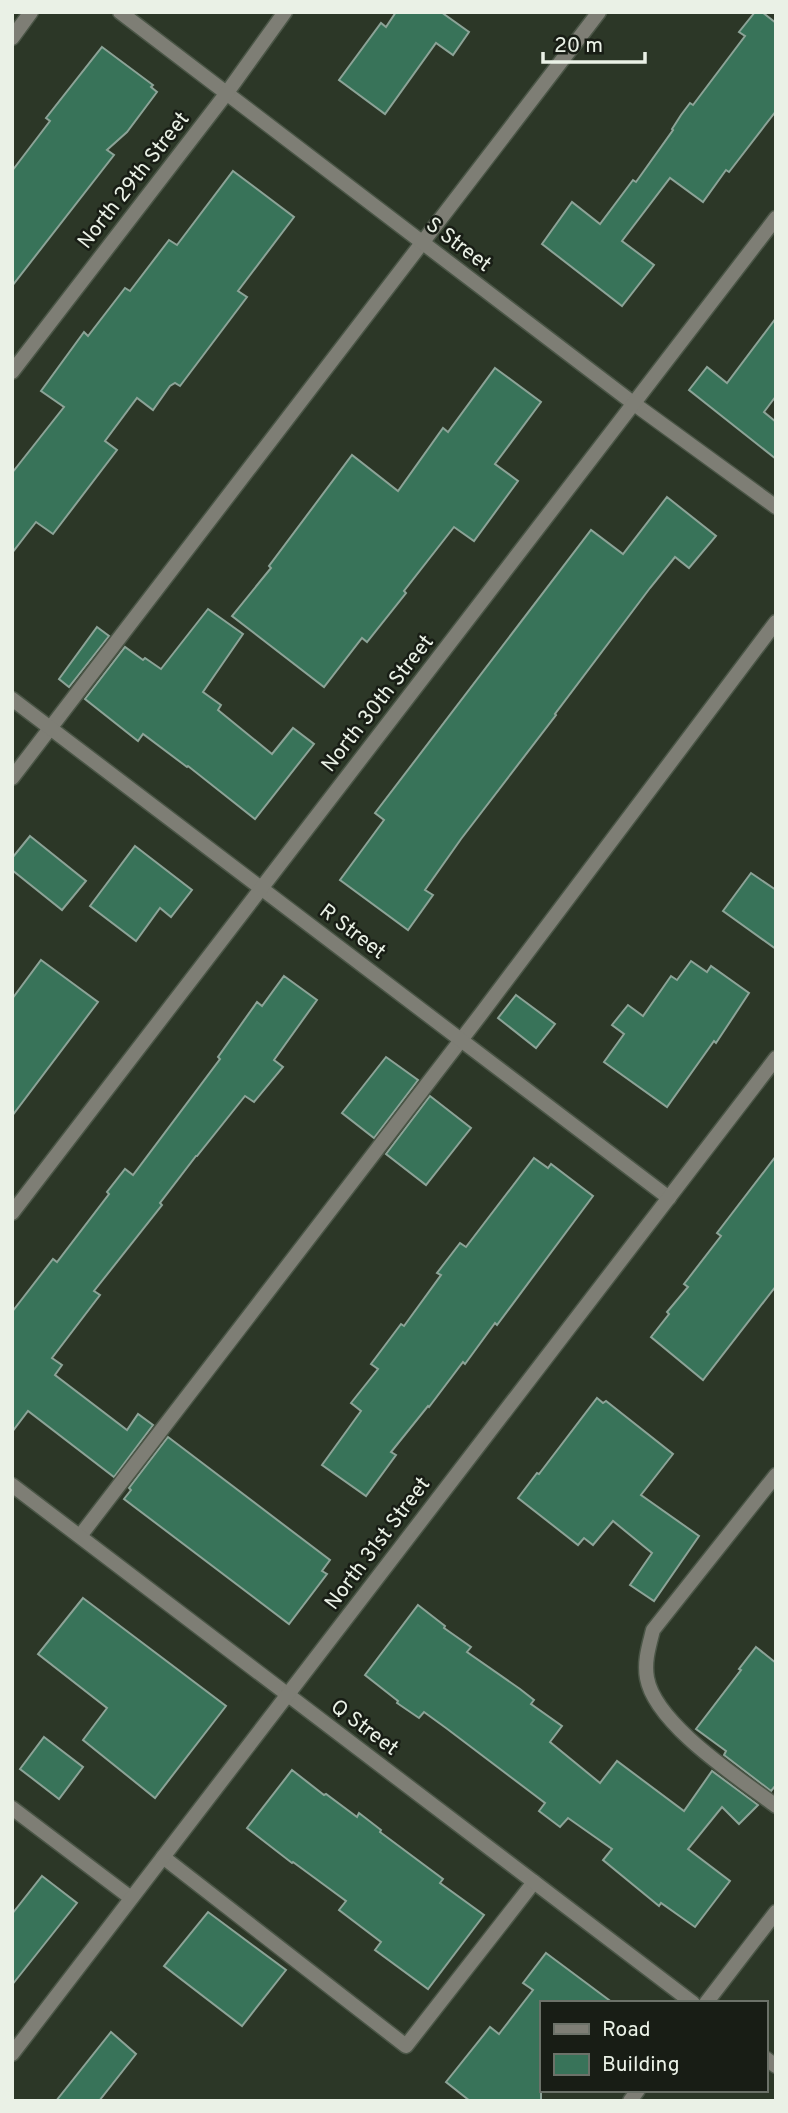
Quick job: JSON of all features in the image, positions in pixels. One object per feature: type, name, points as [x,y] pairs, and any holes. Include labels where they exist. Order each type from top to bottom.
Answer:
[{"type":"street","points":[[12,38],[31,12]]},
{"type":"street","name":"S Street","points":[[120,12],[634,403],[776,507]]},
{"type":"street","name":"North 29th Street","points":[[12,372],[226,94],[285,12]]},
{"type":"street","points":[[12,778],[599,12]]},
{"type":"street","name":"North 30th Street","points":[[12,1213],[776,218]]},
{"type":"street","points":[[80,1536],[461,1040],[776,622]]},
{"type":"street","name":"R Street","points":[[12,699],[669,1198]]},
{"type":"street","name":"North 31st Street","points":[[12,2054],[776,1058]]},
{"type":"street","points":[[776,1475],[653,1630],[646,1659],[648,1680],[657,1703],[679,1730],[776,1807]]},
{"type":"street","name":"Q Street","points":[[12,1485],[690,2001]]},
{"type":"street","points":[[12,1808],[131,1898]]},
{"type":"street","points":[[163,1857],[406,2046],[534,1882]]},
{"type":"street","points":[[708,2001],[776,1912]]},
{"type":"building","points":[[396,12],[441,12],[469,32],[453,55],[436,43],[385,114],[339,80],[381,23],[386,27]]},
{"type":"building","points":[[755,12],[762,12],[776,23],[776,111],[703,202],[670,178],[622,241],[654,265],[622,306],[542,244],[572,202],[600,224],[633,180],[636,182],[681,115],[690,103],[693,105],[745,36],[739,32]]},
{"type":"building","points":[[102,47],[153,85],[151,87],[157,92],[127,132],[107,150],[114,155],[12,286],[12,171],[50,121],[46,118]]},
{"type":"building","points":[[233,171],[294,217],[238,291],[247,297],[180,386],[175,383],[170,386],[153,410],[137,398],[105,441],[117,450],[53,534],[36,522],[12,553],[12,473],[64,407],[41,391],[84,332],[88,336],[125,288],[130,291],[169,240],[177,245]]},
{"type":"building","points":[[776,318],[776,396],[764,412],[776,422],[776,459],[689,390],[707,367],[727,383]]},
{"type":"building","points":[[495,368],[541,402],[495,464],[518,481],[474,541],[454,527],[367,642],[362,638],[324,687],[232,616],[271,568],[269,566],[352,455],[398,491],[443,428],[448,432]]},
{"type":"building","points":[[667,497],[716,536],[689,568],[675,557],[650,588],[461,839],[425,890],[433,895],[408,930],[340,880],[384,820],[375,813],[591,530],[623,554]]},
{"type":"building","points":[[208,609],[243,634],[203,692],[221,705],[218,710],[272,754],[293,728],[314,744],[255,819],[143,734],[138,741],[85,699],[125,647],[161,669]]},
{"type":"building","points":[[97,627],[109,636],[69,687],[59,679]]},
{"type":"building","points":[[30,836],[86,881],[62,910],[12,870],[12,858]]},
{"type":"building","points":[[135,846],[192,890],[171,917],[160,908],[136,941],[90,906]]},
{"type":"building","points":[[751,873],[776,890],[776,949],[723,911]]},
{"type":"building","points":[[41,960],[98,1002],[12,1116],[12,999]]},
{"type":"building","points":[[691,961],[707,972],[711,966],[749,993],[716,1043],[714,1041],[667,1107],[604,1062],[624,1034],[612,1025],[628,1005],[643,1016],[671,976],[677,980]]},
{"type":"building","points":[[284,976],[317,1000],[274,1060],[283,1067],[254,1102],[245,1096],[196,1156],[160,1203],[162,1205],[94,1291],[100,1295],[52,1358],[62,1365],[55,1375],[127,1430],[138,1414],[153,1425],[114,1477],[28,1411],[12,1432],[12,1312],[53,1259],[57,1262],[125,1169],[133,1175],[220,1059],[218,1057],[257,1002],[262,1006]]},
{"type":"building","points":[[516,995],[555,1024],[536,1048],[498,1018]]},
{"type":"building","points":[[386,1057],[418,1080],[374,1138],[342,1113]]},
{"type":"building","points":[[430,1096],[471,1128],[426,1185],[386,1154]]},
{"type":"building","points":[[776,1156],[776,1286],[703,1380],[651,1337],[688,1287],[684,1284],[721,1236],[717,1233]]},
{"type":"building","points":[[534,1158],[548,1168],[551,1164],[593,1196],[497,1325],[495,1323],[465,1364],[463,1362],[391,1452],[396,1455],[366,1496],[322,1465],[361,1411],[351,1403],[378,1369],[371,1364],[401,1324],[404,1326],[441,1275],[437,1273],[460,1243],[466,1247]]},
{"type":"building","points":[[597,1398],[603,1403],[606,1401],[673,1454],[641,1495],[699,1536],[654,1601],[630,1585],[652,1553],[613,1521],[593,1545],[584,1538],[578,1545],[518,1498]]},
{"type":"building","points":[[168,1437],[330,1560],[322,1571],[327,1574],[289,1624],[124,1499],[131,1490],[129,1488]]},
{"type":"building","points":[[83,1598],[226,1706],[155,1798],[83,1740],[107,1708],[38,1654]]},
{"type":"building","points":[[418,1605],[471,1647],[467,1652],[520,1689],[534,1700],[531,1704],[562,1726],[550,1742],[600,1783],[617,1761],[684,1811],[712,1771],[758,1805],[739,1824],[722,1807],[688,1849],[730,1881],[695,1927],[661,1903],[659,1906],[603,1860],[612,1849],[568,1818],[560,1827],[539,1811],[545,1803],[424,1712],[419,1718],[397,1703],[398,1701],[365,1675]]},
{"type":"building","points":[[756,1647],[776,1663],[776,1785],[771,1791],[724,1755],[726,1751],[696,1729]]},
{"type":"building","points":[[44,1737],[83,1767],[59,1799],[20,1769]]},
{"type":"building","points":[[292,1770],[357,1817],[359,1813],[443,1879],[440,1883],[484,1915],[428,1989],[375,1950],[381,1942],[339,1910],[346,1901],[247,1828]]},
{"type":"building","points":[[42,1876],[77,1903],[12,1985],[12,1914]]},
{"type":"building","points":[[208,1912],[286,1970],[242,2026],[164,1966]]},
{"type":"building","points":[[546,1953],[610,2001],[540,2001],[541,2101],[470,2101],[446,2082],[490,2027],[499,2034],[533,1990],[523,1983]]},
{"type":"building","points":[[111,2032],[136,2054],[99,2101],[56,2101]]}]
